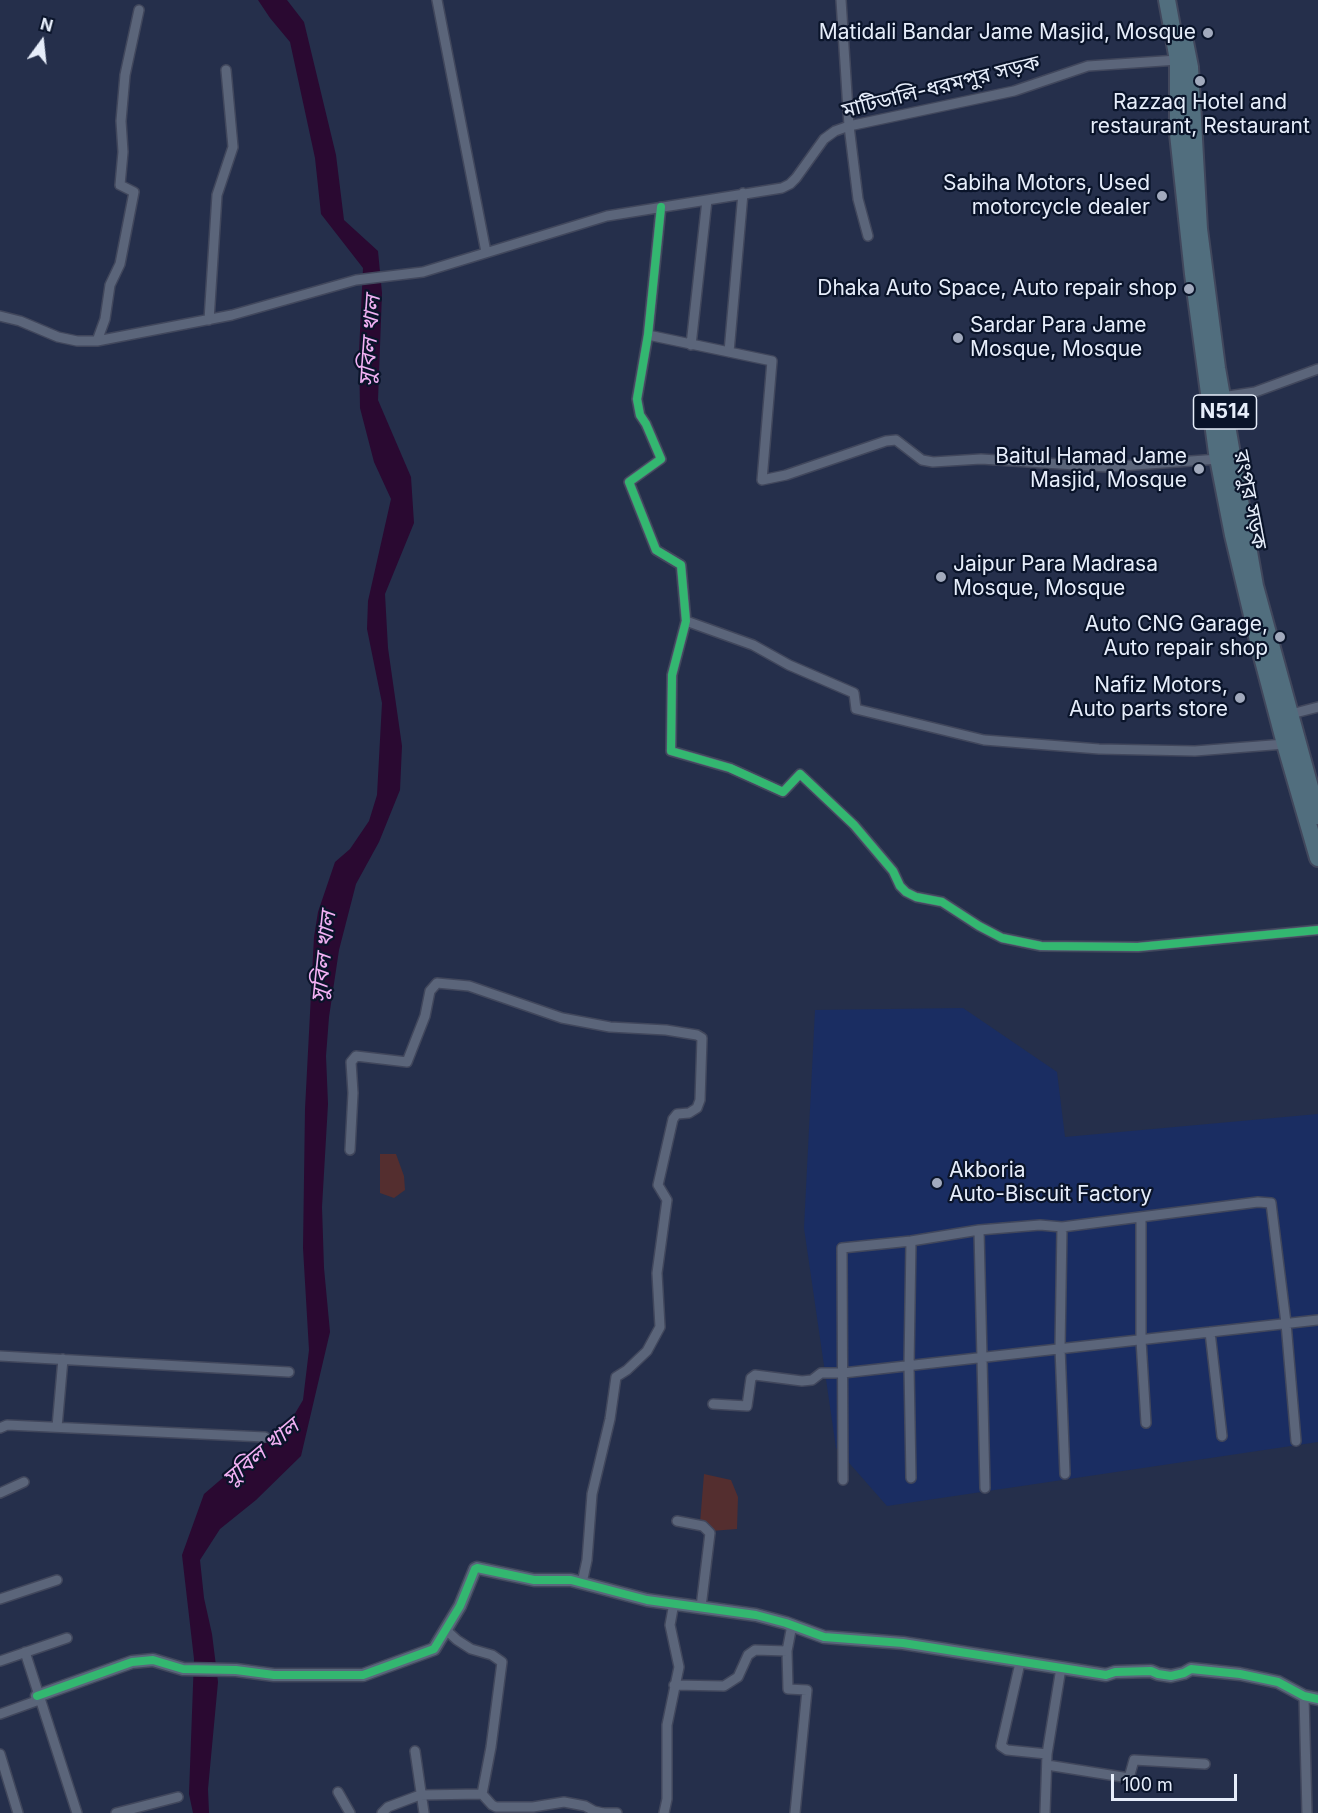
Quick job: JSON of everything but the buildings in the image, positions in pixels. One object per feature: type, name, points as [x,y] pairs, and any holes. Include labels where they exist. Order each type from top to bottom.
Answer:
[{"type":"highway","name":"রংপুর সড়ক","points":[[1167,0],[1178,60],[1178,134],[1193,273],[1219,459],[1233,535],[1285,744],[1318,858]]},
{"type":"highway","name":"রংপুর সড়ক","points":[[1177,0],[1190,67],[1199,229],[1222,397],[1255,586],[1318,816]]},
{"type":"street","points":[[437,0],[486,252]]},
{"type":"street","points":[[841,0],[849,126],[858,199],[868,236]]},
{"type":"street","points":[[98,340],[105,319],[110,285],[120,264],[134,192],[120,185],[123,152],[121,122],[125,75],[139,10]]},
{"type":"street","name":"মাটিডালি-ধরমপুর সড়ক","points":[[209,320],[356,280],[423,272],[608,216],[782,188],[790,183],[824,139],[835,131],[849,126],[1014,91],[1088,66],[1178,60]]},
{"type":"street","points":[[0,316],[20,321],[58,337],[77,341],[98,340],[209,320],[217,195],[233,147],[226,70]]},
{"type":"street","points":[[729,352],[743,193]]},
{"type":"street","points":[[691,345],[707,200]]},
{"type":"street","points":[[661,207],[648,335],[637,399],[640,415],[661,459],[629,482],[656,550],[681,565],[686,621],[672,675],[671,751],[730,768],[783,792],[800,774],[854,825],[893,871],[900,886],[916,897],[942,902],[1002,938],[1041,946],[1138,947],[1318,930]]},
{"type":"street","points":[[648,335],[772,361],[762,480],[786,475],[886,441],[896,440],[922,460],[933,462],[981,459],[1107,468],[1219,459]]},
{"type":"street","points":[[1222,397],[1255,392],[1318,369]]},
{"type":"street","points":[[686,621],[753,645],[789,666],[854,693],[856,709],[984,740],[1099,749],[1196,751],[1285,744]]},
{"type":"street","points":[[1291,714],[1318,707]]},
{"type":"street","points":[[350,1150],[353,1093],[351,1062],[356,1056],[407,1062],[425,1016],[430,991],[437,983],[468,986],[562,1018],[610,1027],[666,1030],[697,1035],[702,1038],[700,1100],[697,1108],[689,1113],[677,1114],[673,1119],[658,1185],[667,1200],[657,1273],[660,1327],[647,1351],[616,1377],[610,1419],[592,1494],[587,1560],[582,1582]]},
{"type":"street","points":[[843,1480],[842,1248],[911,1241],[979,1230],[1040,1225],[1062,1227],[1258,1202],[1271,1203],[1286,1323],[1296,1441]]},
{"type":"street","points":[[1141,1216],[1141,1340],[1146,1423]]},
{"type":"street","points":[[1062,1227],[1060,1348],[1065,1474]]},
{"type":"street","points":[[979,1230],[985,1488]]},
{"type":"street","points":[[911,1241],[909,1366],[911,1478]]},
{"type":"street","points":[[713,1404],[747,1406],[751,1378],[755,1375],[802,1382],[812,1380],[821,1373],[909,1366],[1318,1320]]},
{"type":"street","points":[[1210,1332],[1222,1436]]},
{"type":"street","points":[[0,1356],[289,1371]]},
{"type":"street","points":[[57,1427],[63,1359]]},
{"type":"street","points":[[0,1428],[7,1425],[265,1437]]},
{"type":"street","points":[[0,1493],[24,1482]]},
{"type":"street","points":[[676,1521],[703,1526],[710,1533],[701,1607]]},
{"type":"street","points":[[0,1714],[132,1662],[153,1660],[183,1669],[236,1670],[274,1675],[363,1675],[434,1649],[460,1606],[477,1568],[534,1580],[561,1579],[582,1582],[647,1600],[756,1616],[792,1625],[824,1637],[903,1643],[1106,1676],[1115,1672],[1150,1671],[1171,1676],[1191,1669],[1212,1670],[1251,1675],[1278,1682],[1304,1696],[1318,1699]]},
{"type":"street","points":[[0,1599],[57,1580]]},
{"type":"street","points":[[664,1813],[667,1799],[667,1725],[680,1667],[670,1625],[674,1603]]},
{"type":"street","points":[[792,1625],[787,1651],[788,1689],[807,1690],[795,1813]]},
{"type":"street","points":[[445,1629],[457,1641],[471,1649],[492,1655],[502,1662],[491,1747],[482,1794]]},
{"type":"street","points":[[0,1661],[68,1638]]},
{"type":"street","points":[[675,1685],[724,1686],[738,1677],[748,1655],[755,1650],[787,1651]]},
{"type":"street","points":[[25,1652],[77,1813]]},
{"type":"street","points":[[1020,1663],[1001,1746],[1007,1750],[1047,1754]]},
{"type":"street","points":[[1045,1813],[1047,1754],[1061,1668]]},
{"type":"street","points":[[1304,1696],[1307,1813]]},
{"type":"street","points":[[415,1750],[424,1813]]},
{"type":"street","points":[[0,1754],[18,1813]]},
{"type":"street","points":[[1047,1765],[1129,1778],[1134,1760],[1205,1764]]},
{"type":"street","points":[[338,1792],[350,1813]]},
{"type":"street","points":[[382,1813],[388,1807],[420,1795],[482,1794],[496,1807],[533,1807],[564,1802],[585,1806],[594,1811],[617,1813]]},
{"type":"street","points":[[116,1813],[178,1797]]},
{"type":"shaded area","points":[[963,1008],[1057,1072],[1065,1137],[1318,1114],[1318,1442],[887,1506],[836,1448],[804,1228],[815,1010]]},
{"type":"shaded area","points":[[380,1154],[396,1154],[404,1176],[405,1190],[394,1198],[380,1193]]},
{"type":"shaded area","points":[[704,1474],[731,1480],[738,1497],[737,1529],[711,1531],[708,1524],[700,1523]]},
{"type":"water","name":"সুবিল খাল","points":[[258,0],[287,0],[304,22],[336,155],[344,220],[378,251],[382,293],[378,400],[411,477],[414,523],[385,594],[388,648],[402,746],[400,790],[379,842],[356,884],[339,950],[329,1017],[326,1056],[328,1104],[322,1207],[324,1268],[330,1332],[301,1456],[256,1500],[220,1529],[200,1560],[218,1682],[208,1789],[209,1813],[193,1813],[189,1794],[194,1659],[182,1555],[204,1494],[261,1445],[284,1432],[303,1400],[309,1350],[303,1248],[305,1109],[314,937],[318,912],[335,862],[350,849],[369,821],[377,795],[382,703],[367,629],[368,601],[391,499],[374,462],[360,408],[359,352],[363,268],[321,214],[315,158],[290,42]]},
{"type":"cycle path","points":[[661,207],[648,335],[637,399],[640,415],[661,459],[629,482],[656,550],[681,565],[686,621],[672,675],[671,751],[730,768],[783,792],[800,774],[854,825],[893,871],[900,886],[906,892],[916,897],[942,902],[1002,938],[1041,946],[1138,947],[1318,930]]},
{"type":"cycle path","points":[[37,1696],[132,1662],[153,1660],[183,1669],[236,1670],[274,1675],[363,1675],[434,1649],[460,1606],[477,1568],[534,1580],[571,1580],[647,1600],[756,1615],[824,1637],[903,1643],[1106,1675],[1115,1672],[1151,1671],[1171,1676],[1191,1669],[1240,1674],[1278,1682],[1304,1696],[1318,1699]]},
{"type":"place","name":"Matidali Bandar Jame Masjid, Mosque","points":[[1208,33]]},
{"type":"place","name":"Razzaq Hotel and restaurant, Restaurant","points":[[1200,81]]},
{"type":"place","name":"Sabiha Motors, Used motorcycle dealer","points":[[1162,196]]},
{"type":"place","name":"Dhaka Auto Space, Auto repair shop","points":[[1189,289]]},
{"type":"place","name":"Sardar Para Jame Mosque, Mosque","points":[[958,338]]},
{"type":"place","name":"Baitul Hamad Jame Masjid, Mosque","points":[[1199,469]]},
{"type":"place","name":"Jaipur Para Madrasa Mosque, Mosque","points":[[941,577]]},
{"type":"place","name":"Auto CNG Garage, Auto repair shop","points":[[1280,637]]},
{"type":"place","name":"Nafiz Motors, Auto parts store","points":[[1240,698]]},
{"type":"place","name":"Akboria Auto-Biscuit Factory","points":[[937,1183]]}]
